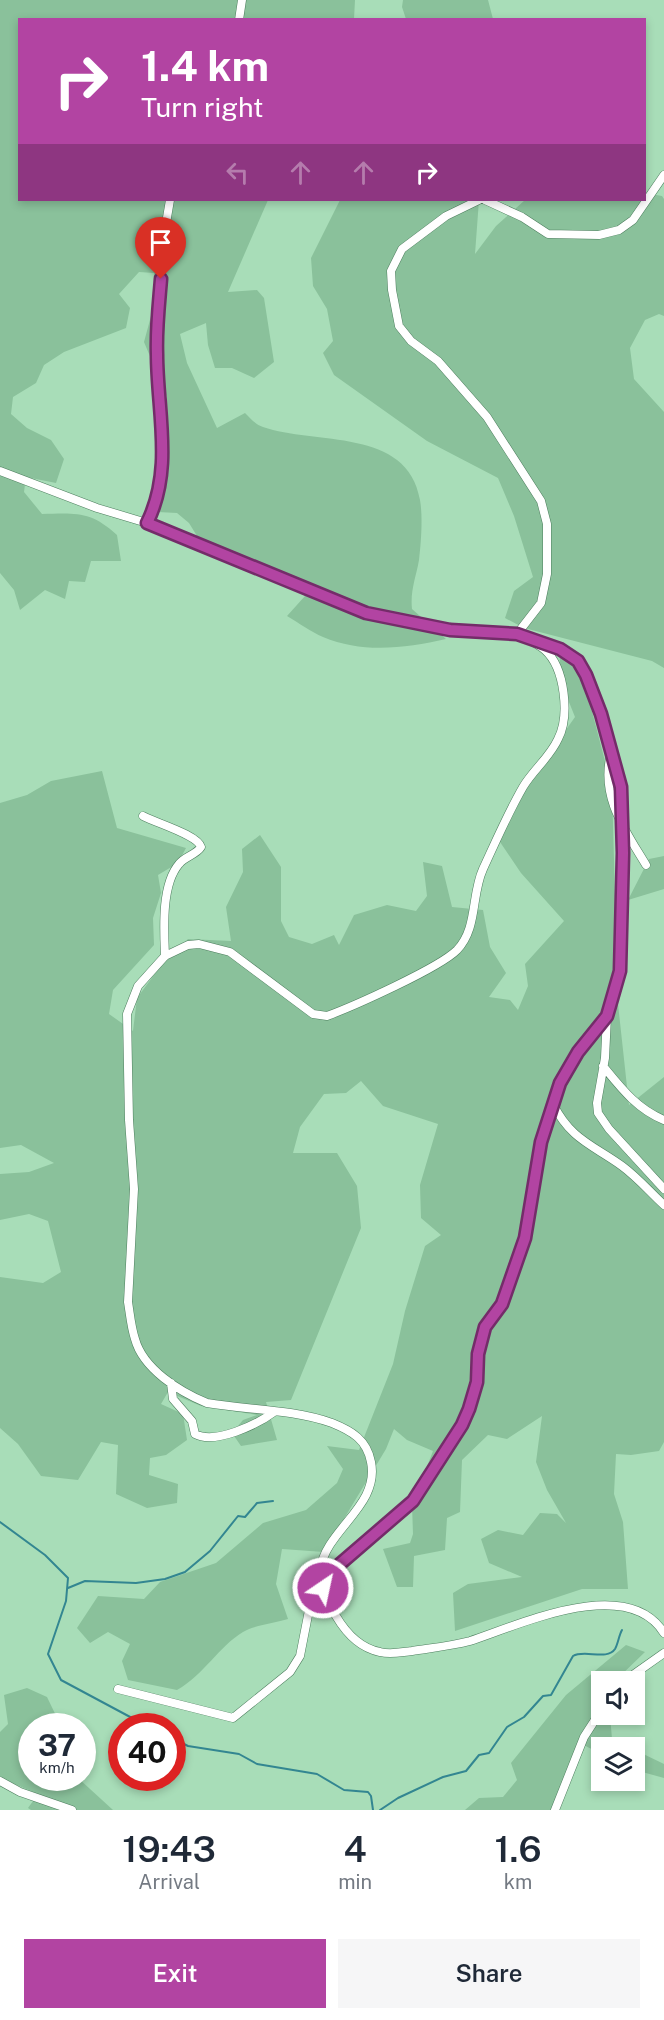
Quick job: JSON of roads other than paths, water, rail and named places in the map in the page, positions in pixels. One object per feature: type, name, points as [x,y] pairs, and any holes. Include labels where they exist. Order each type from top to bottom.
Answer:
[{"type":"street","points":[[239,18],[242,0]]},
{"type":"street","points":[[486,201],[522,217],[548,234],[599,235],[619,230],[633,220],[664,175]]},
{"type":"street","points":[[147,523],[157,504],[162,482],[162,421],[157,354],[163,233],[170,201]]},
{"type":"street","points":[[477,201],[446,216],[402,249],[391,271],[392,290],[399,327],[411,340],[438,361],[487,417],[541,501],[547,524],[547,574],[541,603],[517,634]]},
{"type":"street","points":[[0,471],[87,504],[147,523],[366,613],[450,630],[517,634],[560,649],[578,661],[601,714],[621,787],[623,853],[620,971],[607,1016],[603,1066],[598,1093],[598,1113],[620,1142],[664,1189]]},
{"type":"street","points":[[517,634],[545,650],[554,664],[565,700],[564,728],[557,742],[525,784],[510,810],[481,873],[468,931],[454,953],[343,1010],[320,1017],[289,998],[259,973],[223,949],[199,944],[188,945],[165,956],[138,986],[126,1014],[129,1120],[134,1189],[128,1302],[135,1341],[148,1361],[171,1383],[193,1398],[207,1403],[274,1412],[330,1423],[359,1437],[370,1457],[373,1483],[326,1555],[320,1572],[327,1600],[339,1623],[358,1642],[381,1653],[467,1642],[578,1607],[620,1606],[634,1609],[652,1619],[664,1633]]},
{"type":"street","points":[[612,753],[608,766],[609,795],[646,866]]},
{"type":"street","points":[[143,816],[166,828],[191,836],[200,842],[201,847],[179,864],[171,879],[163,914],[165,956]]},
{"type":"street","points":[[118,1689],[233,1718],[290,1672],[300,1656],[306,1611],[312,1595],[322,1581],[413,1501],[462,1425],[477,1382],[478,1354],[485,1327],[502,1304],[525,1238],[541,1142],[560,1083],[578,1052],[607,1016]]},
{"type":"street","points":[[603,1066],[618,1086],[642,1109],[664,1120]]},
{"type":"street","points":[[553,1104],[564,1124],[579,1139],[621,1166],[664,1205]]},
{"type":"street","points":[[171,1383],[173,1399],[192,1421],[195,1434],[200,1436],[228,1436],[264,1420],[274,1412]]},
{"type":"street","points":[[639,1671],[664,1653]]},
{"type":"street","points":[[555,1810],[584,1737],[592,1725]]},
{"type":"street","points":[[0,1781],[20,1792],[72,1810]]},
{"type":"waterway","points":[[68,1588],[85,1581],[136,1583],[165,1579],[185,1572],[210,1551],[238,1516],[245,1517],[257,1503],[273,1501]]},
{"type":"waterway","points":[[0,1522],[45,1555],[68,1578],[66,1601],[48,1654],[61,1680],[123,1713]]},
{"type":"waterway","points":[[380,1810],[398,1798],[443,1777],[466,1771],[479,1755],[489,1753],[507,1727],[524,1717],[543,1696],[551,1695],[573,1656],[578,1654],[601,1655],[611,1652],[615,1649],[622,1630]]},
{"type":"waterway","points":[[186,1745],[239,1754],[257,1764],[317,1774],[344,1790],[368,1792],[371,1796],[373,1810]]}]
